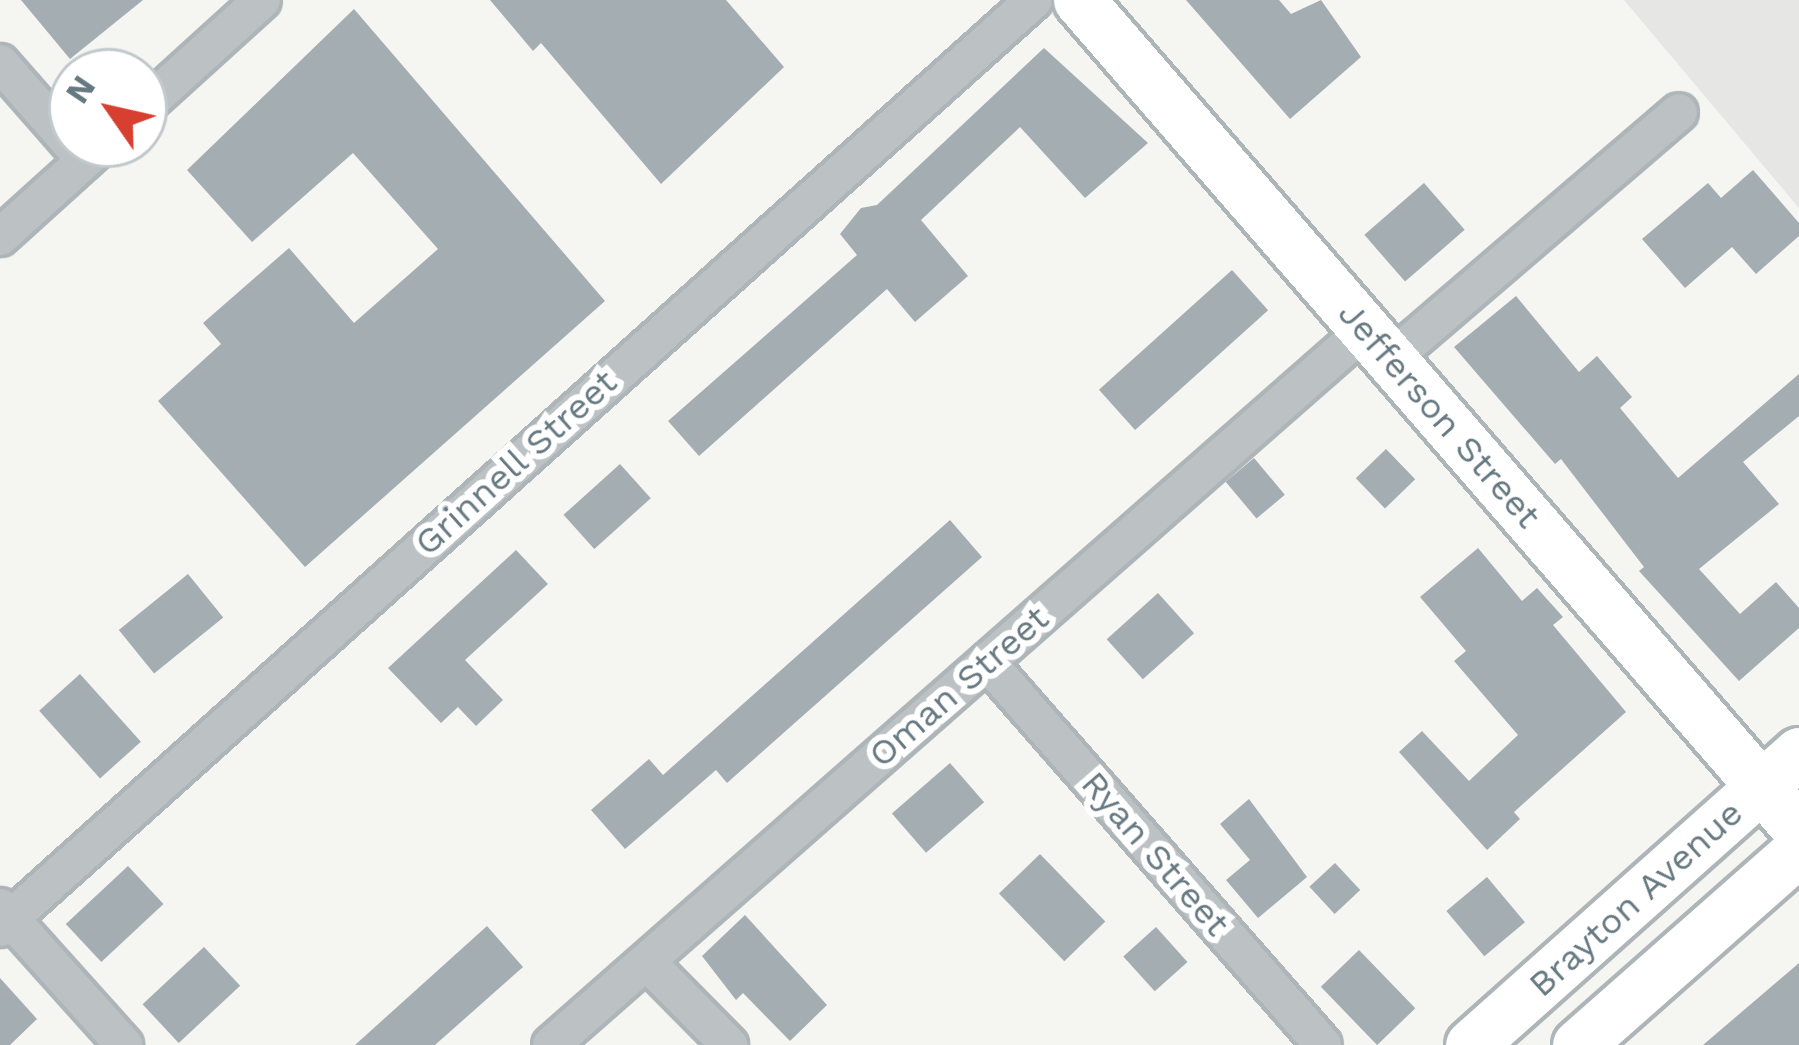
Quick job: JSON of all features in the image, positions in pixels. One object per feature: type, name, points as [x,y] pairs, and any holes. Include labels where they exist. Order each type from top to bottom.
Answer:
[{"type":"main road","name":"Jefferson Street","points":[[1079,0],[1378,344],[1781,770],[1799,830]]},
{"type":"main road","name":"Brayton Avenue","points":[[1472,1045],[1781,770]]},
{"type":"main road","name":"Brayton Avenue","points":[[1578,1045],[1799,850]]},
{"type":"street","points":[[168,85],[262,0]]},
{"type":"street","name":"Grinnell Street","points":[[3,918],[1034,0]]},
{"type":"street","points":[[0,63],[48,108]]},
{"type":"street","name":"Oman Street","points":[[551,1045],[987,662],[1378,344],[1679,112]]},
{"type":"street","points":[[0,237],[76,168]]},
{"type":"street","name":"Ryan Street","points":[[987,662],[1323,1045]]},
{"type":"street","points":[[3,918],[124,1045]]},
{"type":"street","points":[[647,962],[729,1045]]},
{"type":"shaded area","points":[[1624,0],[1799,0],[1799,208]]},
{"type":"building","points":[[21,0],[143,0],[84,48],[61,48]]},
{"type":"building","points":[[490,0],[726,0],[784,67],[661,184],[541,43],[533,51]]},
{"type":"building","points":[[1186,0],[1279,0],[1291,14],[1321,0],[1361,57],[1290,119]]},
{"type":"building","points":[[354,9],[605,301],[305,567],[158,401],[221,344],[203,323],[289,248],[354,323],[438,249],[353,153],[252,242],[187,170]]},
{"type":"building","points":[[1044,48],[1148,143],[1085,198],[1020,127],[921,220],[968,276],[915,322],[887,289],[699,456],[668,421],[857,255],[840,234],[861,208],[877,205]]},
{"type":"building","points":[[1753,170],[1799,223],[1799,236],[1756,274],[1732,247],[1685,288],[1642,239],[1708,183],[1721,198]]},
{"type":"building","points":[[1424,183],[1465,230],[1405,282],[1364,235]]},
{"type":"building","points":[[1232,270],[1268,310],[1135,430],[1099,390]]},
{"type":"building","points":[[1516,296],[1579,372],[1597,356],[1632,397],[1620,408],[1678,478],[1799,374],[1799,416],[1743,462],[1779,504],[1699,569],[1740,614],[1776,582],[1799,608],[1799,628],[1739,681],[1639,571],[1644,567],[1561,459],[1555,464],[1454,347]]},
{"type":"building","points":[[1386,449],[1415,479],[1385,508],[1356,478]]},
{"type":"building","points":[[1254,458],[1285,495],[1257,519],[1226,482]]},
{"type":"building","points":[[620,464],[651,498],[594,549],[564,515]]},
{"type":"building","points":[[950,520],[982,557],[727,783],[716,770],[625,849],[591,810],[649,759],[663,775]]},
{"type":"building","points":[[1478,548],[1522,601],[1537,588],[1563,617],[1553,625],[1626,712],[1514,812],[1520,819],[1487,850],[1399,752],[1422,731],[1469,781],[1518,735],[1454,661],[1466,651],[1420,597]]},
{"type":"building","points":[[516,550],[548,584],[465,660],[503,700],[476,726],[458,707],[441,723],[388,668]]},
{"type":"building","points":[[188,574],[223,618],[154,674],[119,630]]},
{"type":"building","points":[[1158,593],[1194,633],[1143,679],[1107,639]]},
{"type":"building","points":[[80,674],[141,742],[100,778],[39,711]]},
{"type":"building","points":[[950,763],[984,802],[926,853],[892,814]]},
{"type":"building","points":[[1249,799],[1307,877],[1258,918],[1226,880],[1250,860],[1220,824]]},
{"type":"building","points":[[1040,854],[1105,922],[1064,961],[999,894]]},
{"type":"building","points":[[1335,863],[1360,890],[1335,914],[1309,887]]},
{"type":"building","points":[[128,866],[163,904],[101,962],[66,924]]},
{"type":"building","points":[[1487,877],[1525,922],[1484,956],[1446,911]]},
{"type":"building","points":[[745,915],[827,1005],[790,1041],[743,993],[736,1000],[702,956]]},
{"type":"building","points":[[487,926],[523,967],[435,1045],[355,1045]]},
{"type":"building","points":[[1156,927],[1187,962],[1155,991],[1123,956]]},
{"type":"building","points":[[204,947],[240,986],[179,1043],[143,1004]]},
{"type":"building","points":[[1359,950],[1415,1008],[1377,1045],[1321,987]]},
{"type":"building","points":[[1799,963],[1799,1045],[1703,1045]]},
{"type":"building","points":[[0,978],[37,1019],[10,1045],[0,1045]]}]
